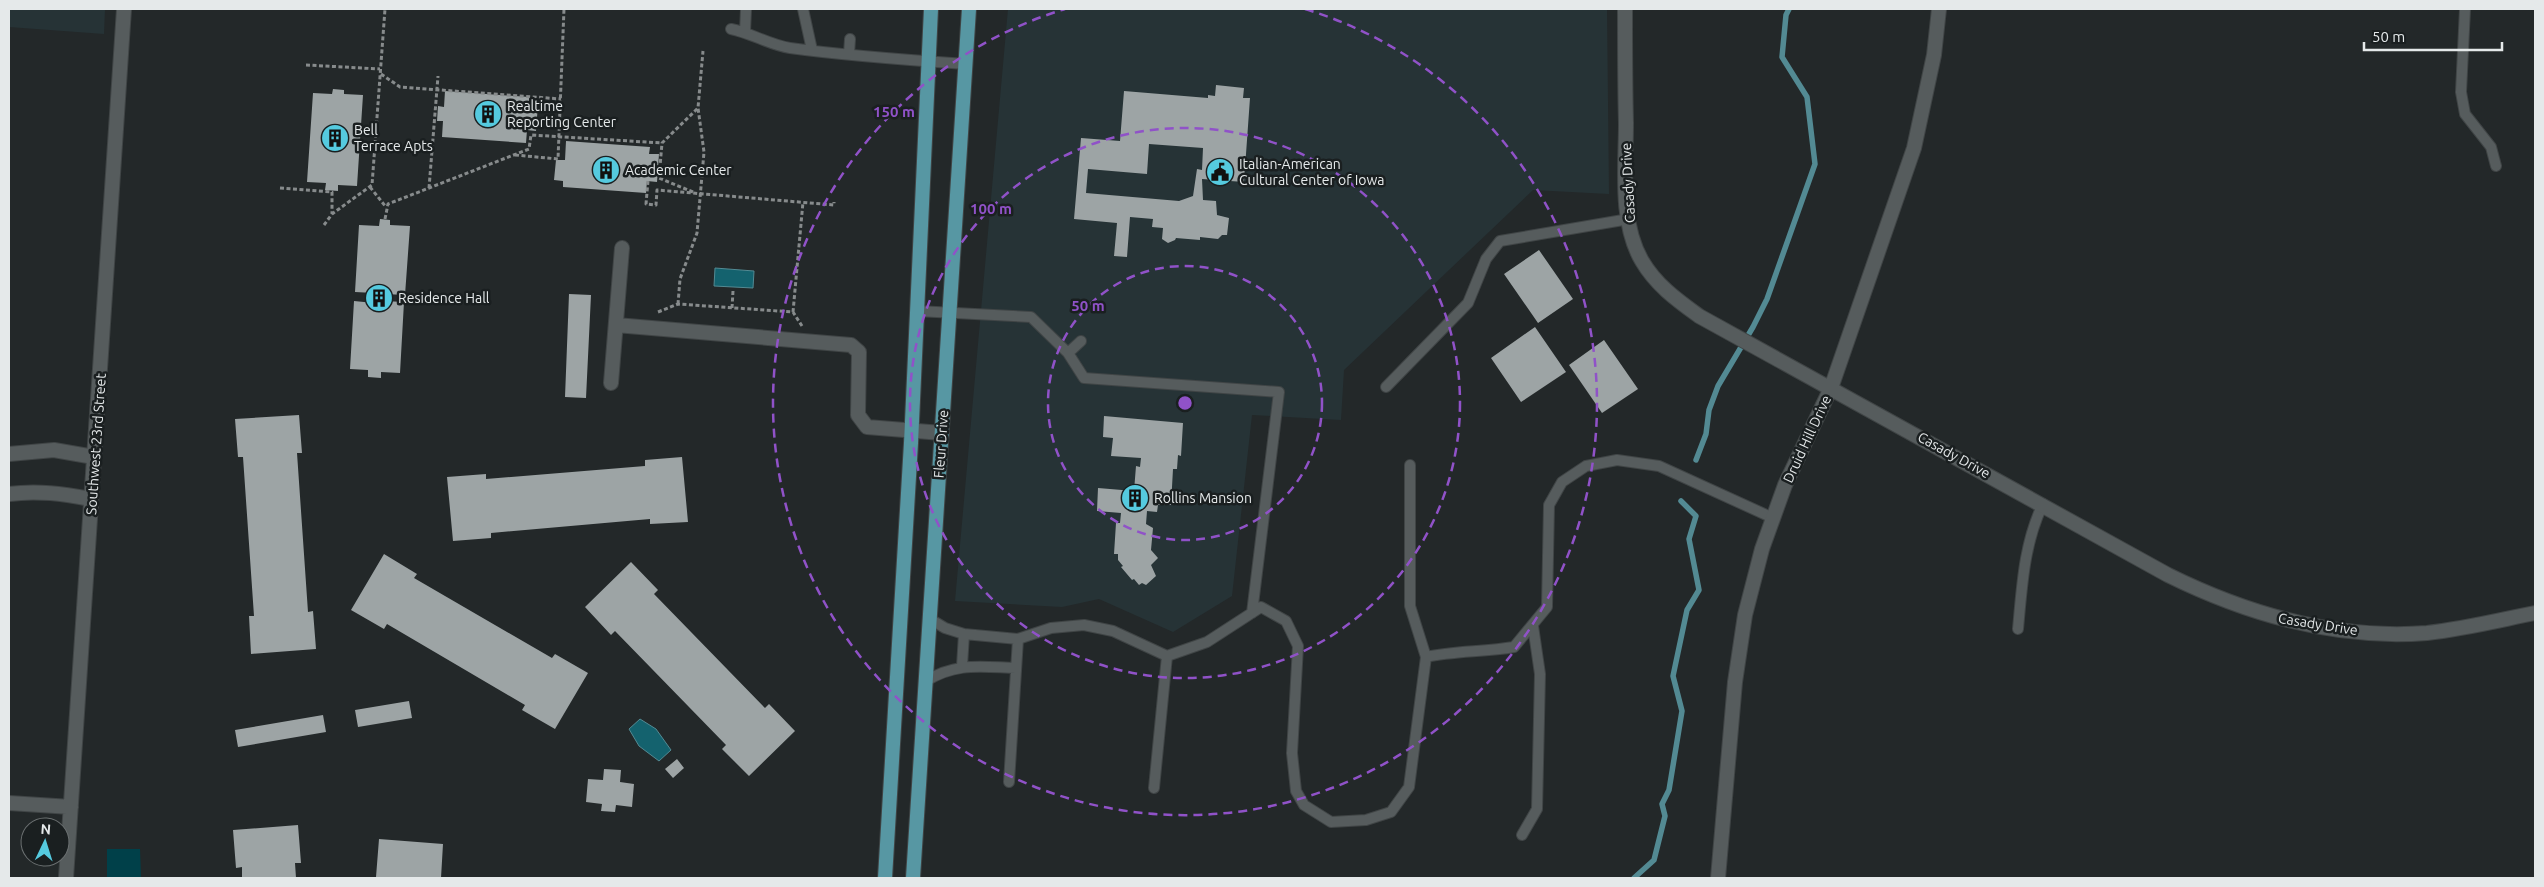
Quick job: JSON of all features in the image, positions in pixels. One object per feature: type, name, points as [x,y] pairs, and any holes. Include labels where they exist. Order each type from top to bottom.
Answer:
[{"type":"main road","points":[[885,878],[911,432],[931,9]]},
{"type":"main road","name":"Fleur Drive","points":[[913,878],[969,9]]},
{"type":"street","name":"Southwest 23rd Street","points":[[66,878],[124,9]]},
{"type":"street","name":"Casady Drive","points":[[1625,9],[1626,188],[1629,219],[1636,248],[1655,281],[1675,299],[1729,334],[1832,388],[2206,594],[2269,616],[2294,622],[2334,630],[2382,633],[2426,633],[2471,627],[2535,613]]},
{"type":"street","name":"Druid Hill Drive","points":[[1718,878],[1734,682],[1742,631],[1762,549],[1785,485],[1832,388],[1914,148],[1934,55],[1939,9]]},
{"type":"street","points":[[611,383],[622,248]]},
{"type":"street","points":[[616,325],[851,345],[859,352],[858,415],[867,427],[942,434]]},
{"type":"street","points":[[9,454],[54,450],[94,457]]},
{"type":"street","points":[[9,494],[32,491],[55,492],[92,499]]},
{"type":"street","points":[[9,803],[71,808]]},
{"type":"lane","points":[[745,32],[746,9]]},
{"type":"lane","points":[[802,9],[812,50]]},
{"type":"lane","points":[[2465,9],[2461,92],[2465,114],[2491,148],[2496,166]]},
{"type":"lane","points":[[731,29],[745,32],[788,48],[883,59],[966,64]]},
{"type":"lane","points":[[849,54],[850,39]]},
{"type":"lane","points":[[1386,387],[1468,303],[1486,259],[1500,241],[1629,219]]},
{"type":"lane","points":[[917,311],[1031,317],[1068,353],[1084,378],[1279,392],[1252,613]]},
{"type":"lane","points":[[1068,353],[1081,341]]},
{"type":"lane","points":[[1426,657],[1442,654],[1479,653],[1514,647],[1534,626],[1547,607],[1549,505],[1562,482],[1586,466],[1616,460],[1659,466],[1773,518]]},
{"type":"lane","points":[[930,619],[945,628],[964,634],[1018,639],[1051,628],[1084,625],[1113,631],[1167,656],[1206,642],[1261,607],[1286,621],[1298,646],[1292,753],[1296,791],[1304,805],[1331,822],[1366,820],[1391,812],[1409,787],[1426,657],[1410,606],[1410,465]]},
{"type":"lane","points":[[2018,629],[2022,580],[2029,544],[2034,522],[2043,504]]},
{"type":"lane","points":[[1522,835],[1537,809],[1540,674],[1534,626]]},
{"type":"lane","points":[[962,666],[964,634]]},
{"type":"lane","points":[[1008,782],[1018,639]]},
{"type":"lane","points":[[1154,788],[1167,656]]},
{"type":"lane","points":[[926,680],[942,671],[962,666],[1016,668]]},
{"type":"path","points":[[324,225],[332,214],[372,186],[385,9]]},
{"type":"path","points":[[514,155],[558,159],[564,9]]},
{"type":"path","points":[[678,304],[680,279],[698,233],[704,152],[698,108],[703,51]]},
{"type":"path","points":[[306,65],[380,72],[400,87],[561,99]]},
{"type":"path","points":[[429,188],[438,76]]},
{"type":"path","points":[[695,193],[659,178],[662,143],[698,108]]},
{"type":"path","points":[[386,207],[429,188],[530,149],[531,135],[662,143]]},
{"type":"path","points":[[648,181],[646,204],[656,205],[657,190],[834,205],[834,202]]},
{"type":"path","points":[[370,187],[386,207],[386,220]]},
{"type":"path","points":[[280,188],[332,192],[332,214]]},
{"type":"path","points":[[802,332],[802,324],[793,312],[803,202]]},
{"type":"path","points":[[732,308],[733,291]]},
{"type":"path","points":[[650,315],[678,304],[793,312]]},
{"type":"shaded area","points":[[9,9],[105,9],[104,34],[9,27]]},
{"type":"shaded area","points":[[1008,9],[1607,9],[1609,194],[1533,190],[1344,370],[1341,420],[1252,415],[1232,596],[1173,632],[1099,599],[1062,607],[955,601]]},
{"type":"shaded area","points":[[715,268],[754,271],[753,288],[714,286]]},
{"type":"shaded area","points":[[640,719],[656,729],[671,750],[659,761],[639,746],[629,729]]},
{"type":"shaded area","points":[[107,849],[140,849],[141,878],[107,878]]},
{"type":"building","name":"Italian-American Cultural Center of Iowa","points":[[1216,85],[1244,88],[1243,98],[1250,98],[1244,182],[1202,179],[1203,200],[1216,201],[1217,215],[1229,218],[1227,235],[1222,235],[1218,239],[1200,237],[1200,240],[1176,238],[1168,243],[1162,239],[1163,228],[1152,227],[1153,219],[1130,217],[1127,257],[1114,256],[1117,223],[1074,219],[1081,138],[1120,141],[1124,91],[1208,98],[1208,95],[1215,96]],"holes":[[[1149,144],[1203,148],[1202,170],[1197,169],[1193,196],[1179,201],[1086,193],[1088,169],[1147,174]]]},
{"type":"building","name":"Bell Terrace Apts","points":[[333,89],[344,90],[344,94],[363,95],[357,186],[338,185],[338,191],[325,190],[326,183],[307,182],[313,93],[332,94]]},
{"type":"building","name":"Realtime Reporting Center","points":[[445,91],[529,97],[529,103],[538,104],[536,131],[527,130],[526,143],[442,137],[443,121],[437,121],[438,106],[444,107]]},
{"type":"building","name":"Academic Center","points":[[566,141],[650,147],[649,154],[659,154],[657,182],[647,181],[646,193],[563,187],[563,181],[554,180],[556,160],[565,160]]},
{"type":"building","name":"Residence Hall","points":[[380,219],[390,220],[390,225],[410,226],[405,295],[385,294],[384,301],[404,302],[400,373],[381,372],[381,378],[368,377],[368,370],[350,369],[354,301],[374,303],[374,293],[355,292],[359,225],[379,226]]},
{"type":"building","points":[[1539,250],[1573,299],[1538,323],[1504,274]]},
{"type":"building","points":[[569,294],[591,295],[586,398],[565,397]]},
{"type":"building","points":[[1535,327],[1566,372],[1521,402],[1491,358]]},
{"type":"building","points":[[1604,340],[1638,389],[1602,413],[1569,365]]},
{"type":"building","points":[[299,415],[302,453],[297,453],[308,612],[313,611],[316,649],[251,654],[249,616],[254,616],[243,457],[238,457],[235,419]]},
{"type":"building","name":"Rollins Mansion","points":[[1104,416],[1183,423],[1181,456],[1178,455],[1177,469],[1173,469],[1171,505],[1158,505],[1157,512],[1147,511],[1146,524],[1153,528],[1151,550],[1158,558],[1151,565],[1156,576],[1146,585],[1142,583],[1139,585],[1134,579],[1132,580],[1121,567],[1123,566],[1118,560],[1118,554],[1114,554],[1116,523],[1120,523],[1121,513],[1097,511],[1098,488],[1134,491],[1136,466],[1140,467],[1141,458],[1111,456],[1113,438],[1103,437]]},
{"type":"building","points":[[682,457],[688,522],[650,524],[650,519],[491,533],[491,538],[453,541],[447,477],[486,474],[486,479],[645,466],[645,460]]},
{"type":"building","points":[[384,554],[417,574],[414,578],[552,658],[555,654],[588,673],[555,729],[522,710],[525,705],[387,624],[384,629],[351,610]]},
{"type":"building","points":[[631,562],[658,590],[654,594],[765,708],[769,704],[795,731],[749,776],[722,749],[726,745],[615,631],[611,635],[585,607]]},
{"type":"building","points":[[409,701],[412,718],[358,727],[355,710]]},
{"type":"building","points":[[323,715],[326,732],[238,747],[235,730]]},
{"type":"building","points":[[677,759],[684,768],[673,778],[665,769]]},
{"type":"building","points":[[604,769],[621,770],[620,782],[634,784],[632,807],[616,805],[615,812],[601,811],[602,804],[586,802],[588,779],[603,780]]},
{"type":"building","points":[[298,825],[301,863],[295,863],[296,878],[242,878],[242,867],[236,868],[233,830]]},
{"type":"building","points":[[379,839],[443,844],[441,878],[376,877]]},
{"type":"waterway","points":[[1696,460],[1706,434],[1709,410],[1718,386],[1753,327],[1767,299],[1815,164],[1807,97],[1782,57],[1786,15],[1789,9]]},
{"type":"waterway","points":[[1634,878],[1654,860],[1665,816],[1662,804],[1669,790],[1682,711],[1673,676],[1687,610],[1699,590],[1689,539],[1696,516],[1681,501]]},
{"type":"place","name":"Realtime Reporting Center","points":[[488,114]]},
{"type":"place","name":"Bell Terrace Apts","points":[[335,138]]},
{"type":"place","name":"Academic Center","points":[[606,170]]},
{"type":"place","name":"Italian-American Cultural Center of Iowa","points":[[1220,172]]},
{"type":"place","name":"Residence Hall","points":[[379,298]]},
{"type":"place","name":"Rollins Mansion","points":[[1135,498]]}]
